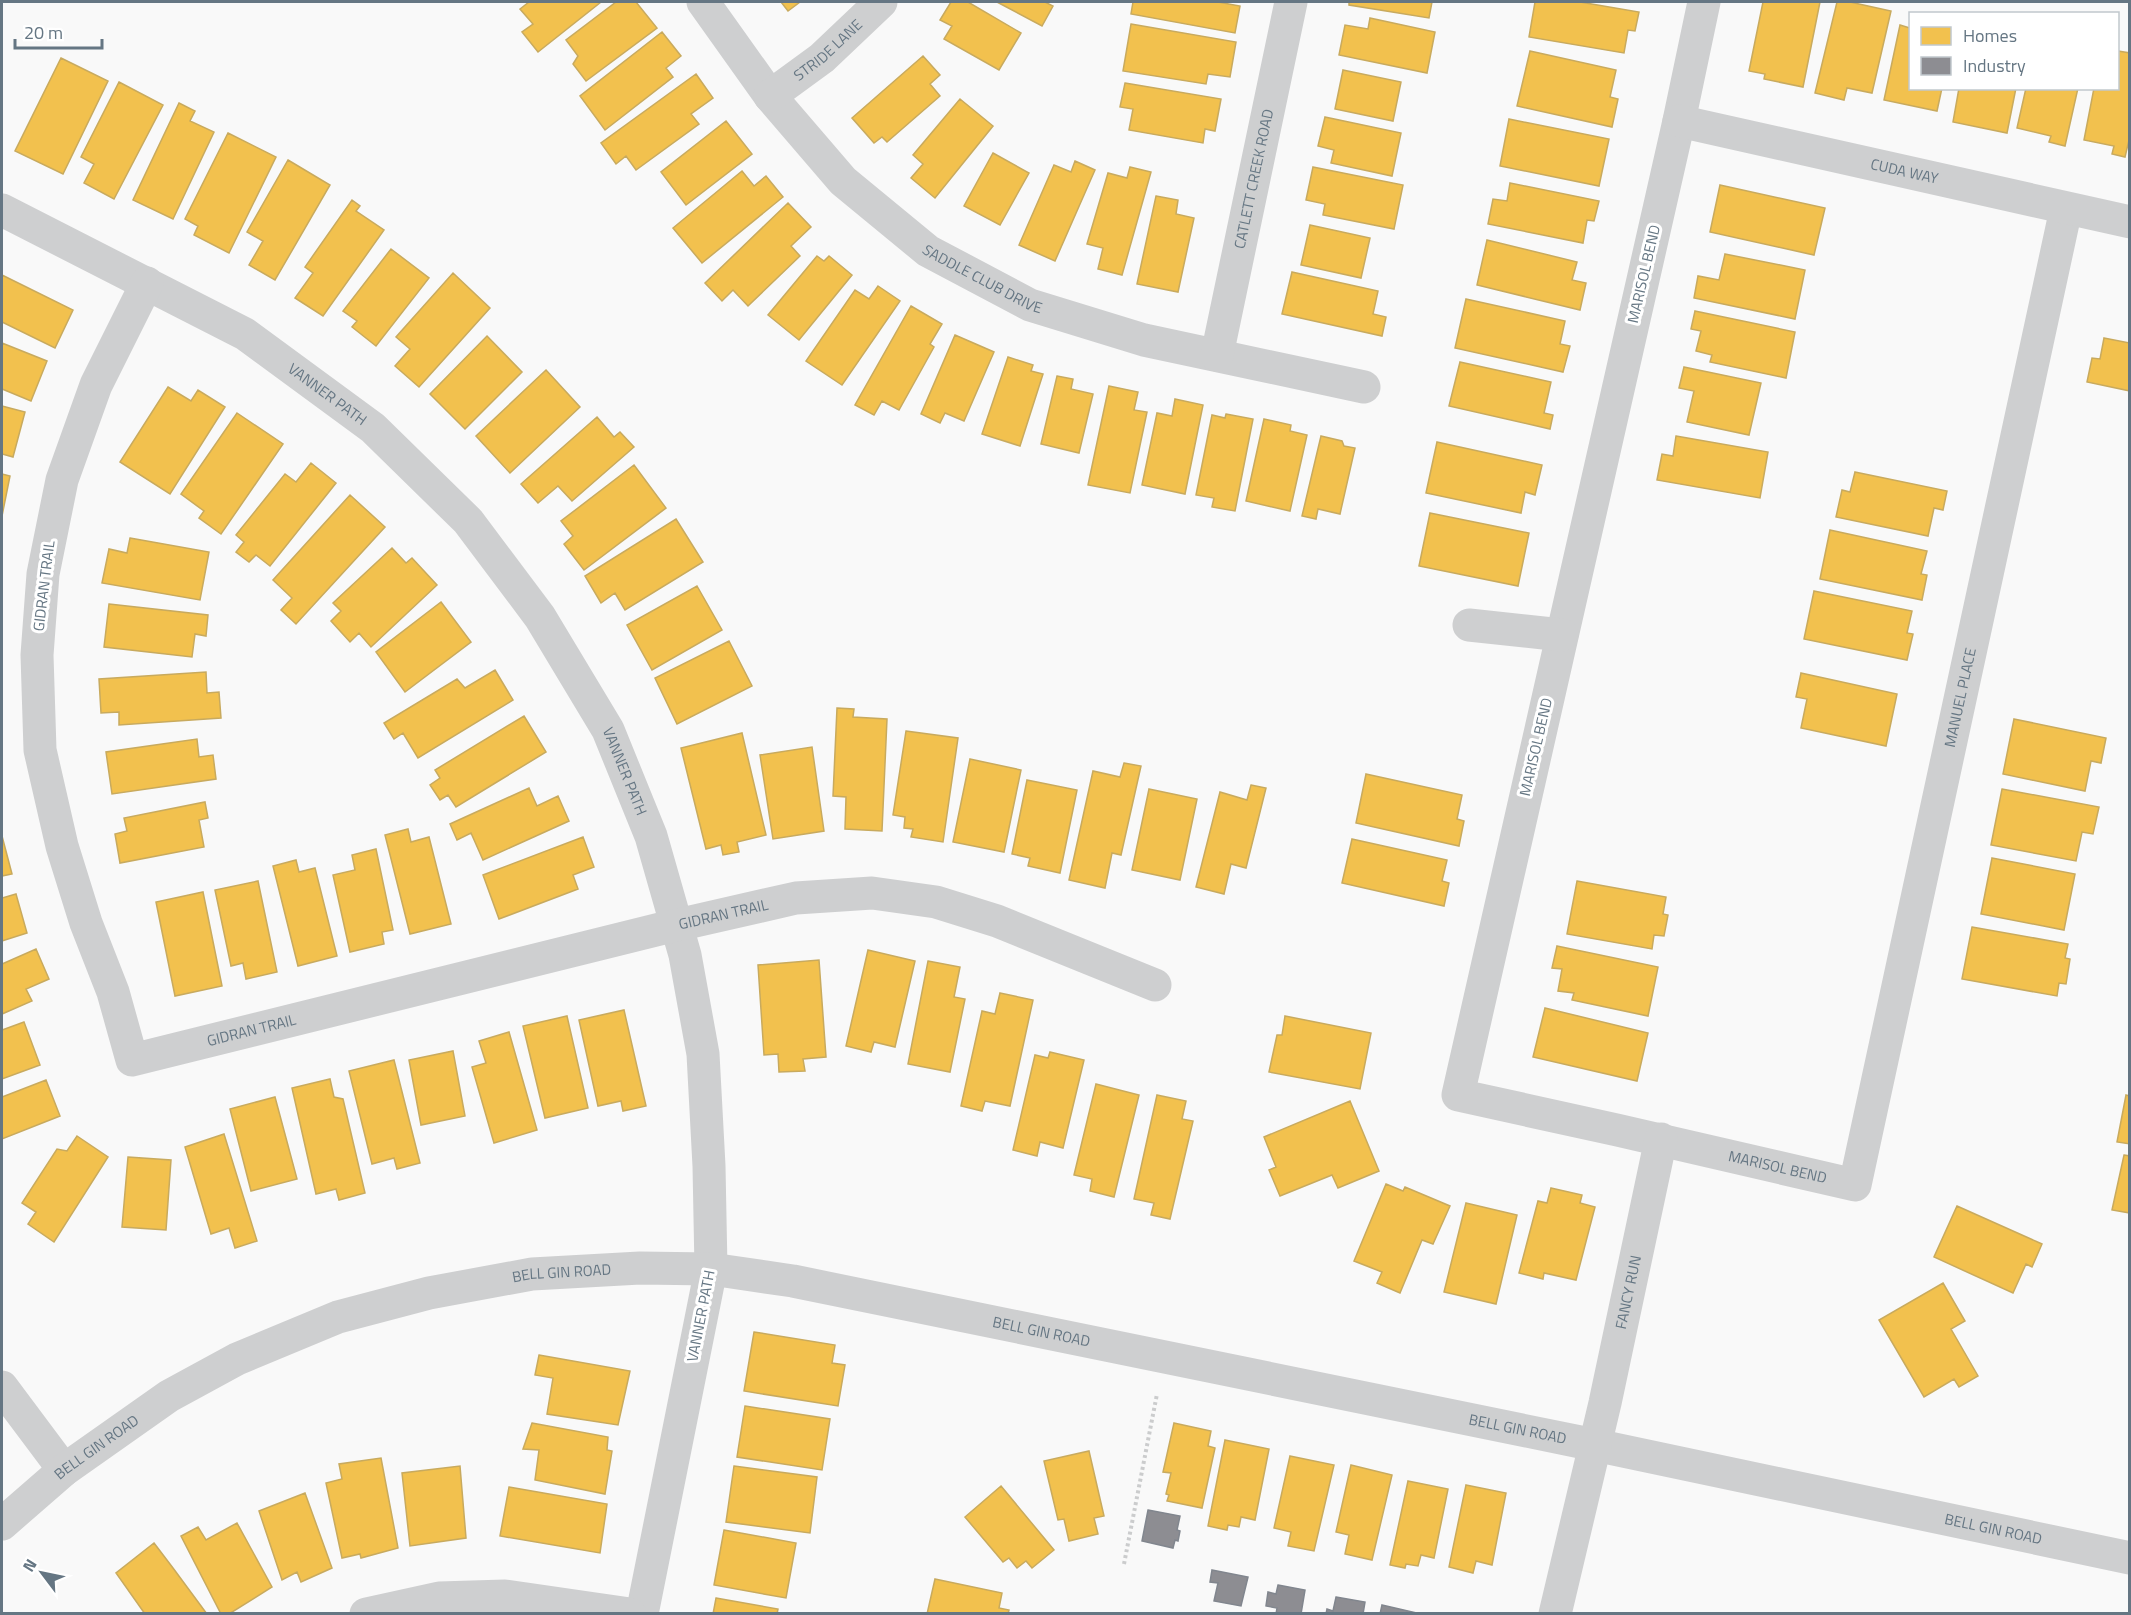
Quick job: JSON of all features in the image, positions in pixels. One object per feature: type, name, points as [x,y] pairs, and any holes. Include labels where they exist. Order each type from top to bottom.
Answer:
[{"type":"street","name":"SADDLE CLUB DRIVE","points":[[703,2],[770,96],[843,181],[928,251],[1030,305],[1144,340],[1364,387]]},
{"type":"street","name":"STRIDE LANE","points":[[770,96],[822,58],[881,2]]},
{"type":"street","name":"CATLETT CREEK ROAD","points":[[1217,355],[1291,2]]},
{"type":"street","name":"MARISOL BEND","points":[[1704,2],[1458,1095],[1661,1139],[1855,1185]]},
{"type":"street","name":"CUDA WAY","points":[[1679,121],[2130,222]]},
{"type":"street","name":"MANUEL PLACE","points":[[1855,1185],[2066,209]]},
{"type":"street","name":"VANNER PATH","points":[[2,210],[245,334],[373,428],[468,521],[540,617],[608,730],[651,836],[685,955],[703,1054],[709,1166],[711,1269],[642,1614]]},
{"type":"street","name":"GIDRAN TRAIL","points":[[147,283],[96,385],[62,480],[43,574],[37,655],[40,750],[62,846],[86,923],[113,992],[132,1060],[676,925],[796,898],[872,893],[936,902],[997,921],[1155,985]]},
{"type":"street","points":[[1469,625],[1562,635]]},
{"type":"street","name":"FANCY RUN","points":[[1555,1614],[1595,1445],[1661,1139]]},
{"type":"street","name":"BELL GIN ROAD","points":[[2,1524],[64,1470],[169,1396],[237,1359],[338,1317],[429,1293],[532,1274],[640,1268],[711,1269],[793,1281],[1595,1445],[2130,1558]]},
{"type":"street","points":[[2,1387],[64,1470]]},
{"type":"street","points":[[366,1614],[439,1598],[505,1596],[630,1614]]},
{"type":"path","points":[[1124,1564],[1157,1394]]},
{"type":"building: Homes","points":[[529,2],[601,2],[538,52],[522,32],[533,24],[520,9]]},
{"type":"building: Homes","points":[[616,2],[636,2],[657,28],[586,81],[573,64],[578,56],[566,40]]},
{"type":"building: Homes","points":[[781,2],[800,2],[788,11]]},
{"type":"building: Homes","points":[[951,2],[968,2],[1021,33],[999,70],[944,39],[952,26],[940,20]]},
{"type":"building: Homes","points":[[997,2],[1045,2],[1053,6],[1042,26]]},
{"type":"building: Homes","points":[[1133,2],[1218,2],[1240,6],[1235,33],[1131,14]]},
{"type":"building: Homes","points":[[1349,2],[1432,2],[1429,18],[1349,5]]},
{"type":"building: Homes","points":[[1535,2],[1580,2],[1639,12],[1635,31],[1628,30],[1624,53],[1529,37]]},
{"type":"building: Homes","points":[[1763,2],[1820,2],[1803,87],[1764,79],[1765,74],[1749,71]]},
{"type":"building: Homes","points":[[1837,2],[1850,2],[1891,11],[1872,93],[1847,88],[1844,100],[1815,93]]},
{"type":"building: Homes","points":[[1370,18],[1435,32],[1427,73],[1339,55],[1345,25],[1368,29]]},
{"type":"building: Homes","points":[[1131,24],[1236,42],[1230,77],[1208,74],[1206,84],[1123,71]]},
{"type":"building: Homes","points":[[1900,25],[1909,28],[1909,90],[1942,90],[1937,111],[1884,100]]},
{"type":"building: Homes","points":[[662,32],[681,56],[666,68],[673,77],[605,130],[580,96]]},
{"type":"building: Homes","points":[[1530,51],[1616,70],[1610,97],[1618,99],[1612,127],[1517,106]]},
{"type":"building: Homes","points":[[2119,51],[2130,53],[2130,136],[2125,157],[2112,154],[2114,146],[2084,140],[2094,90],[2119,90]]},
{"type":"building: Homes","points":[[923,56],[940,75],[930,84],[940,96],[887,142],[882,137],[874,143],[852,118]]},
{"type":"building: Homes","points":[[61,58],[108,81],[63,174],[15,151]]},
{"type":"building: Homes","points":[[1343,70],[1401,82],[1393,121],[1335,109]]},
{"type":"building: Homes","points":[[696,74],[713,98],[691,114],[699,124],[636,170],[626,156],[616,164],[601,143]]},
{"type":"building: Homes","points":[[119,82],[163,105],[114,199],[84,183],[94,164],[81,157]]},
{"type":"building: Homes","points":[[1125,83],[1221,99],[1215,131],[1205,129],[1203,143],[1129,130],[1133,109],[1120,107]]},
{"type":"building: Homes","points":[[1959,90],[2016,90],[2007,133],[1953,122]]},
{"type":"building: Homes","points":[[2026,90],[2078,90],[2065,146],[2049,142],[2051,136],[2017,128]]},
{"type":"building: Homes","points":[[960,99],[993,126],[935,198],[911,178],[923,164],[913,155]]},
{"type":"building: Homes","points":[[179,103],[195,111],[190,121],[214,132],[173,219],[133,200]]},
{"type":"building: Homes","points":[[1325,117],[1401,133],[1392,176],[1331,163],[1334,150],[1318,146]]},
{"type":"building: Homes","points":[[1509,119],[1609,139],[1599,186],[1500,166]]},
{"type":"building: Homes","points":[[726,121],[752,154],[686,205],[661,172]]},
{"type":"building: Homes","points":[[228,133],[276,157],[229,253],[194,235],[198,226],[185,219]]},
{"type":"building: Homes","points":[[993,153],[1029,173],[1000,225],[964,206]]},
{"type":"building: Homes","points":[[288,160],[330,185],[275,280],[249,265],[263,241],[247,232]]},
{"type":"building: Homes","points":[[1075,161],[1095,170],[1055,261],[1019,245],[1054,165],[1071,172]]},
{"type":"building: Homes","points":[[1130,167],[1151,172],[1122,275],[1098,269],[1103,248],[1087,244],[1108,173],[1127,178]]},
{"type":"building: Homes","points":[[1313,167],[1403,185],[1394,229],[1323,215],[1325,204],[1306,200]]},
{"type":"building: Homes","points":[[742,171],[754,186],[766,176],[783,197],[702,263],[673,228]]},
{"type":"building: Homes","points":[[1510,183],[1599,201],[1594,221],[1587,220],[1583,243],[1488,224],[1493,199],[1507,201]]},
{"type":"building: Homes","points":[[1720,185],[1825,208],[1814,255],[1710,232]]},
{"type":"building: Homes","points":[[1156,196],[1178,200],[1176,214],[1194,218],[1178,292],[1137,284]]},
{"type":"building: Homes","points":[[352,200],[360,206],[356,211],[384,230],[323,316],[295,298],[313,273],[305,267]]},
{"type":"building: Homes","points":[[788,203],[811,227],[791,246],[800,256],[748,306],[733,290],[722,301],[705,283]]},
{"type":"building: Homes","points":[[1310,225],[1370,238],[1361,278],[1301,265]]},
{"type":"building: Homes","points":[[1487,240],[1577,262],[1572,280],[1586,283],[1580,310],[1477,285]]},
{"type":"building: Homes","points":[[391,249],[429,278],[376,346],[352,327],[357,321],[343,311]]},
{"type":"building: Homes","points":[[1725,254],[1805,270],[1795,319],[1694,298],[1698,276],[1719,280]]},
{"type":"building: Homes","points":[[817,256],[824,261],[829,256],[852,275],[799,340],[768,315]]},
{"type":"building: Homes","points":[[1292,272],[1378,291],[1373,314],[1386,317],[1382,336],[1282,314]]},
{"type":"building: Homes","points":[[453,273],[490,308],[419,387],[395,366],[410,349],[396,337]]},
{"type":"building: Homes","points":[[2,275],[73,310],[55,348],[2,322]]},
{"type":"building: Homes","points":[[878,286],[900,301],[842,385],[806,361],[855,290],[869,299]]},
{"type":"building: Homes","points":[[1466,299],[1565,321],[1560,344],[1570,346],[1563,372],[1455,348]]},
{"type":"building: Homes","points":[[911,306],[942,324],[930,344],[934,347],[899,410],[882,401],[874,415],[855,405]]},
{"type":"building: Homes","points":[[1695,311],[1795,332],[1786,378],[1710,362],[1712,355],[1696,351],[1701,331],[1691,329]]},
{"type":"building: Homes","points":[[955,335],[994,352],[964,421],[945,413],[940,423],[921,414]]},
{"type":"building: Homes","points":[[487,336],[522,372],[465,429],[430,394]]},
{"type":"building: Homes","points":[[2104,338],[2130,343],[2130,391],[2087,382],[2092,358],[2100,359]]},
{"type":"building: Homes","points":[[2,343],[47,361],[31,401],[2,389]]},
{"type":"building: Homes","points":[[1008,357],[1033,365],[1031,371],[1043,374],[1020,446],[982,434]]},
{"type":"building: Homes","points":[[1460,362],[1551,382],[1544,413],[1553,415],[1550,429],[1449,406]]},
{"type":"building: Homes","points":[[1684,367],[1761,383],[1749,435],[1687,422],[1694,391],[1679,388]]},
{"type":"building: Homes","points":[[546,370],[580,407],[510,473],[476,436]]},
{"type":"building: Homes","points":[[1057,376],[1073,379],[1071,389],[1093,394],[1079,453],[1041,444]]},
{"type":"building: Homes","points":[[1109,386],[1138,392],[1134,410],[1147,412],[1130,493],[1088,485]]},
{"type":"building: Homes","points":[[168,387],[191,401],[198,390],[225,407],[170,494],[120,462]]},
{"type":"building: Homes","points":[[1175,399],[1203,405],[1185,494],[1142,485],[1157,413],[1172,416]]},
{"type":"building: Homes","points":[[2,406],[25,412],[13,457],[2,454]]},
{"type":"building: Homes","points":[[237,413],[283,444],[221,534],[199,518],[204,511],[181,494]]},
{"type":"building: Homes","points":[[1226,414],[1253,419],[1235,511],[1212,507],[1214,498],[1196,495],[1212,415],[1225,418]]},
{"type":"building: Homes","points":[[597,417],[614,437],[620,432],[634,447],[572,501],[558,486],[538,503],[521,484]]},
{"type":"building: Homes","points":[[1264,419],[1291,425],[1290,431],[1307,435],[1290,511],[1246,501]]},
{"type":"building: Homes","points":[[1321,436],[1342,441],[1344,446],[1355,448],[1340,514],[1318,509],[1316,519],[1302,516]]},
{"type":"building: Homes","points":[[1676,436],[1768,452],[1760,498],[1657,480],[1662,454],[1673,456]]},
{"type":"building: Homes","points":[[1437,442],[1542,465],[1535,495],[1525,492],[1521,513],[1426,493]]},
{"type":"building: Homes","points":[[311,463],[336,483],[270,566],[256,555],[249,562],[236,552],[244,542],[236,535],[285,474],[296,482]]},
{"type":"building: Homes","points":[[634,465],[666,508],[584,570],[564,544],[573,536],[561,521]]},
{"type":"building: Homes","points":[[1855,472],[1947,491],[1943,510],[1934,508],[1928,536],[1836,517],[1842,490],[1850,492]]},
{"type":"building: Homes","points":[[2,474],[10,476],[2,516]]},
{"type":"building: Homes","points":[[350,495],[385,527],[296,624],[281,610],[292,598],[273,580]]},
{"type":"building: Homes","points":[[1430,513],[1529,533],[1518,586],[1419,566]]},
{"type":"building: Homes","points":[[676,519],[703,562],[625,610],[615,593],[601,603],[585,576]]},
{"type":"building: Homes","points":[[1830,530],[1927,551],[1921,574],[1927,575],[1922,600],[1820,579]]},
{"type":"building: Homes","points":[[130,538],[209,552],[200,600],[102,583],[109,549],[127,553]]},
{"type":"building: Homes","points":[[392,548],[406,563],[412,558],[437,585],[371,647],[359,633],[350,642],[331,621],[341,611],[333,603]]},
{"type":"building: Homes","points":[[697,586],[722,630],[652,670],[627,625]]},
{"type":"building: Homes","points":[[1814,591],[1912,611],[1907,633],[1913,634],[1907,660],[1804,639]]},
{"type":"building: Homes","points":[[441,602],[471,642],[405,692],[376,652]]},
{"type":"building: Homes","points":[[109,604],[208,615],[206,636],[195,634],[192,657],[104,647]]},
{"type":"building: Homes","points":[[729,641],[752,686],[677,724],[655,678]]},
{"type":"building: Homes","points":[[495,670],[513,700],[418,758],[403,733],[394,739],[384,723],[457,679],[465,688]]},
{"type":"building: Homes","points":[[206,672],[207,693],[219,692],[221,718],[119,725],[119,712],[101,713],[99,679]]},
{"type":"building: Homes","points":[[1801,673],[1897,694],[1886,746],[1801,728],[1807,699],[1796,697]]},
{"type":"building: Homes","points":[[837,708],[854,709],[853,717],[887,719],[882,831],[845,829],[846,797],[833,796]]},
{"type":"building: Homes","points":[[524,716],[546,752],[456,807],[448,795],[440,800],[430,785],[440,778],[435,770]]},
{"type":"building: Homes","points":[[2014,719],[2106,738],[2101,763],[2091,761],[2085,791],[2003,774]]},
{"type":"building: Homes","points":[[906,731],[958,738],[943,842],[911,837],[913,829],[904,828],[905,817],[893,815]]},
{"type":"building: Homes","points":[[742,733],[766,835],[737,842],[739,852],[723,855],[721,845],[706,849],[681,748]]},
{"type":"building: Homes","points":[[197,739],[199,757],[213,755],[216,779],[112,794],[106,752]]},
{"type":"building: Homes","points":[[812,747],[824,831],[773,839],[760,755]]},
{"type":"building: Homes","points":[[970,759],[1021,770],[1004,852],[953,842]]},
{"type":"building: Homes","points":[[1124,763],[1141,766],[1121,855],[1112,853],[1105,888],[1069,880],[1093,771],[1120,777]]},
{"type":"building: Homes","points":[[1366,774],[1462,795],[1457,819],[1464,821],[1459,846],[1356,823]]},
{"type":"building: Homes","points":[[1027,780],[1077,790],[1060,873],[1028,866],[1030,858],[1012,854]]},
{"type":"building: Homes","points":[[1251,785],[1266,788],[1246,868],[1231,864],[1224,894],[1196,887],[1220,792],[1247,800]]},
{"type":"building: Homes","points":[[529,788],[537,806],[558,796],[569,821],[483,860],[471,833],[457,840],[450,824]]},
{"type":"building: Homes","points":[[1149,789],[1197,799],[1180,880],[1132,870]]},
{"type":"building: Homes","points":[[2002,789],[2099,807],[2093,834],[2082,832],[2076,861],[1991,845]]},
{"type":"building: Homes","points":[[205,802],[208,818],[199,820],[204,847],[120,863],[115,834],[127,831],[124,818]]},
{"type":"building: Homes","points":[[408,829],[411,842],[429,837],[451,924],[410,934],[385,835]]},
{"type":"building: Homes","points":[[2,836],[12,874],[2,876]]},
{"type":"building: Homes","points":[[583,837],[594,867],[573,875],[578,889],[499,919],[483,875]]},
{"type":"building: Homes","points":[[1352,839],[1447,860],[1442,881],[1449,883],[1444,906],[1342,883]]},
{"type":"building: Homes","points":[[376,849],[393,930],[382,932],[384,944],[350,952],[333,875],[355,870],[352,855]]},
{"type":"building: Homes","points":[[1992,858],[2075,874],[2064,930],[1981,914]]},
{"type":"building: Homes","points":[[296,860],[299,872],[315,868],[337,956],[298,966],[273,866]]},
{"type":"building: Homes","points":[[258,881],[277,972],[246,979],[243,963],[231,966],[215,890]]},
{"type":"building: Homes","points":[[1577,881],[1666,897],[1663,914],[1668,915],[1664,936],[1654,935],[1652,949],[1567,934]]},
{"type":"building: Homes","points":[[203,892],[222,986],[175,996],[156,902]]},
{"type":"building: Homes","points":[[16,894],[27,933],[2,941],[2,898]]},
{"type":"building: Homes","points":[[1972,927],[2068,944],[2065,958],[2070,959],[2066,984],[2059,983],[2057,996],[1962,979]]},
{"type":"building: Homes","points":[[1557,946],[1658,967],[1648,1016],[1572,1000],[1574,993],[1558,991],[1562,969],[1552,968]]},
{"type":"building: Homes","points":[[36,949],[49,979],[26,989],[32,1001],[2,1014],[2,964]]},
{"type":"building: Homes","points":[[868,950],[915,961],[895,1047],[874,1042],[871,1052],[846,1046]]},
{"type":"building: Homes","points":[[819,960],[826,1057],[803,1059],[805,1071],[779,1072],[778,1054],[764,1055],[758,965]]},
{"type":"building: Homes","points":[[928,961],[960,967],[954,997],[965,999],[950,1072],[908,1064]]},
{"type":"building: Homes","points":[[1000,993],[1033,1000],[1010,1106],[985,1101],[982,1111],[961,1106],[982,1011],[995,1014]]},
{"type":"building: Homes","points":[[1545,1008],[1648,1033],[1637,1081],[1533,1057]]},
{"type":"building: Homes","points":[[624,1010],[646,1106],[623,1111],[621,1101],[598,1106],[579,1020]]},
{"type":"building: Homes","points":[[567,1016],[588,1108],[545,1118],[523,1026]]},
{"type":"building: Homes","points":[[1285,1016],[1371,1033],[1360,1089],[1269,1072],[1277,1035],[1282,1035]]},
{"type":"building: Homes","points":[[24,1022],[40,1065],[2,1079],[2,1030]]},
{"type":"building: Homes","points":[[509,1032],[537,1130],[494,1143],[472,1067],[486,1063],[479,1041]]},
{"type":"building: Homes","points":[[453,1051],[465,1116],[421,1125],[409,1060]]},
{"type":"building: Homes","points":[[1050,1052],[1084,1060],[1063,1148],[1040,1142],[1037,1156],[1013,1150],[1035,1055],[1048,1058]]},
{"type":"building: Homes","points":[[394,1060],[420,1163],[397,1169],[394,1158],[372,1164],[349,1071]]},
{"type":"building: Homes","points":[[330,1079],[334,1097],[343,1099],[365,1193],[339,1200],[336,1189],[316,1194],[292,1088]]},
{"type":"building: Homes","points":[[46,1080],[60,1116],[2,1139],[2,1097]]},
{"type":"building: Homes","points":[[1096,1084],[1139,1095],[1114,1197],[1090,1191],[1092,1179],[1074,1175]]},
{"type":"building: Homes","points":[[1157,1095],[1186,1101],[1182,1119],[1193,1121],[1170,1219],[1151,1215],[1154,1203],[1134,1199]]},
{"type":"building: Homes","points":[[2126,1095],[2130,1096],[2130,1144],[2117,1142]]},
{"type":"building: Homes","points":[[275,1097],[297,1179],[251,1191],[230,1109]]},
{"type":"building: Homes","points":[[1350,1101],[1379,1171],[1338,1188],[1332,1175],[1280,1196],[1269,1170],[1276,1167],[1264,1137]]},
{"type":"building: Homes","points":[[224,1134],[257,1241],[235,1248],[229,1228],[211,1234],[185,1147]]},
{"type":"building: Homes","points":[[77,1136],[108,1157],[54,1242],[28,1224],[36,1212],[22,1203],[57,1149],[67,1151]]},
{"type":"building: Homes","points":[[2124,1155],[2130,1156],[2130,1213],[2112,1210]]},
{"type":"building: Homes","points":[[128,1157],[171,1160],[166,1230],[122,1227]]},
{"type":"building: Homes","points":[[1386,1184],[1403,1191],[1405,1187],[1450,1206],[1433,1244],[1422,1240],[1400,1293],[1377,1283],[1382,1272],[1354,1261]]},
{"type":"building: Homes","points":[[1551,1188],[1582,1195],[1580,1203],[1595,1207],[1576,1280],[1544,1273],[1543,1279],[1519,1273],[1538,1201],[1547,1203]]},
{"type":"building: Homes","points":[[1466,1203],[1517,1215],[1496,1304],[1444,1292]]},
{"type":"building: Homes","points":[[1957,1206],[2042,1244],[2032,1267],[2026,1264],[2013,1293],[1934,1257]]},
{"type":"building: Homes","points":[[1943,1283],[1965,1321],[1951,1329],[1978,1376],[1959,1387],[1954,1379],[1924,1397],[1879,1320]]},
{"type":"building: Homes","points":[[754,1332],[835,1345],[832,1363],[845,1365],[838,1406],[744,1391]]},
{"type":"building: Homes","points":[[539,1355],[630,1371],[618,1425],[547,1414],[553,1378],[535,1375]]},
{"type":"building: Homes","points":[[745,1406],[830,1419],[822,1470],[737,1457]]},
{"type":"building: Homes","points":[[532,1423],[608,1437],[607,1450],[612,1451],[605,1494],[535,1480],[539,1450],[523,1449]]},
{"type":"building: Homes","points":[[1174,1423],[1211,1431],[1208,1446],[1215,1448],[1202,1508],[1167,1501],[1169,1495],[1166,1494],[1171,1473],[1163,1472]]},
{"type":"building: Homes","points":[[1225,1440],[1269,1449],[1255,1520],[1241,1517],[1239,1527],[1228,1525],[1227,1530],[1208,1526]]},
{"type":"building: Homes","points":[[1089,1451],[1104,1516],[1094,1518],[1098,1534],[1069,1541],[1064,1519],[1058,1520],[1044,1461]]},
{"type":"building: Homes","points":[[1290,1456],[1334,1465],[1314,1551],[1288,1546],[1291,1532],[1274,1528]]},
{"type":"building: Homes","points":[[381,1458],[398,1548],[361,1558],[360,1554],[342,1558],[326,1483],[342,1479],[339,1464]]},
{"type":"building: Homes","points":[[1351,1465],[1392,1475],[1372,1560],[1345,1554],[1349,1535],[1336,1532]]},
{"type":"building: Homes","points":[[460,1466],[466,1538],[410,1546],[402,1473]]},
{"type":"building: Homes","points":[[734,1466],[817,1477],[810,1533],[726,1522]]},
{"type":"building: Homes","points":[[1408,1481],[1448,1489],[1434,1558],[1421,1555],[1418,1566],[1406,1564],[1405,1568],[1390,1565]]},
{"type":"building: Homes","points":[[1466,1485],[1506,1493],[1492,1565],[1476,1561],[1473,1573],[1449,1567]]},
{"type":"building: Homes","points":[[1001,1486],[1054,1550],[1032,1568],[1026,1561],[1017,1568],[1009,1558],[1003,1562],[965,1517]]},
{"type":"building: Homes","points":[[509,1487],[607,1504],[600,1553],[500,1536]]},
{"type":"building: Homes","points":[[305,1493],[332,1568],[301,1582],[297,1572],[282,1580],[259,1511]]},
{"type":"building: Homes","points":[[237,1523],[272,1587],[229,1614],[221,1614],[181,1536],[198,1527],[206,1540]]},
{"type":"building: Homes","points":[[724,1530],[796,1543],[786,1598],[714,1585]]},
{"type":"building: Homes","points":[[154,1543],[207,1614],[145,1614],[116,1573]]},
{"type":"building: Homes","points":[[935,1579],[1002,1593],[999,1608],[1009,1610],[1008,1614],[927,1614]]},
{"type":"building: Homes","points":[[716,1598],[778,1609],[777,1614],[713,1614]]},
{"type":"building: Industry","points":[[1148,1510],[1180,1516],[1177,1530],[1180,1531],[1178,1541],[1175,1540],[1173,1548],[1142,1541]]},
{"type":"building: Industry","points":[[1212,1570],[1248,1577],[1241,1606],[1214,1601],[1218,1583],[1210,1582]]},
{"type":"building: Industry","points":[[1278,1585],[1305,1590],[1301,1614],[1276,1614],[1277,1608],[1266,1606],[1268,1592],[1276,1594]]},
{"type":"building: Industry","points":[[1336,1597],[1365,1602],[1363,1614],[1326,1614],[1327,1609],[1333,1611]]},
{"type":"building: Industry","points":[[1382,1605],[1417,1613],[1417,1614],[1380,1614]]}]
